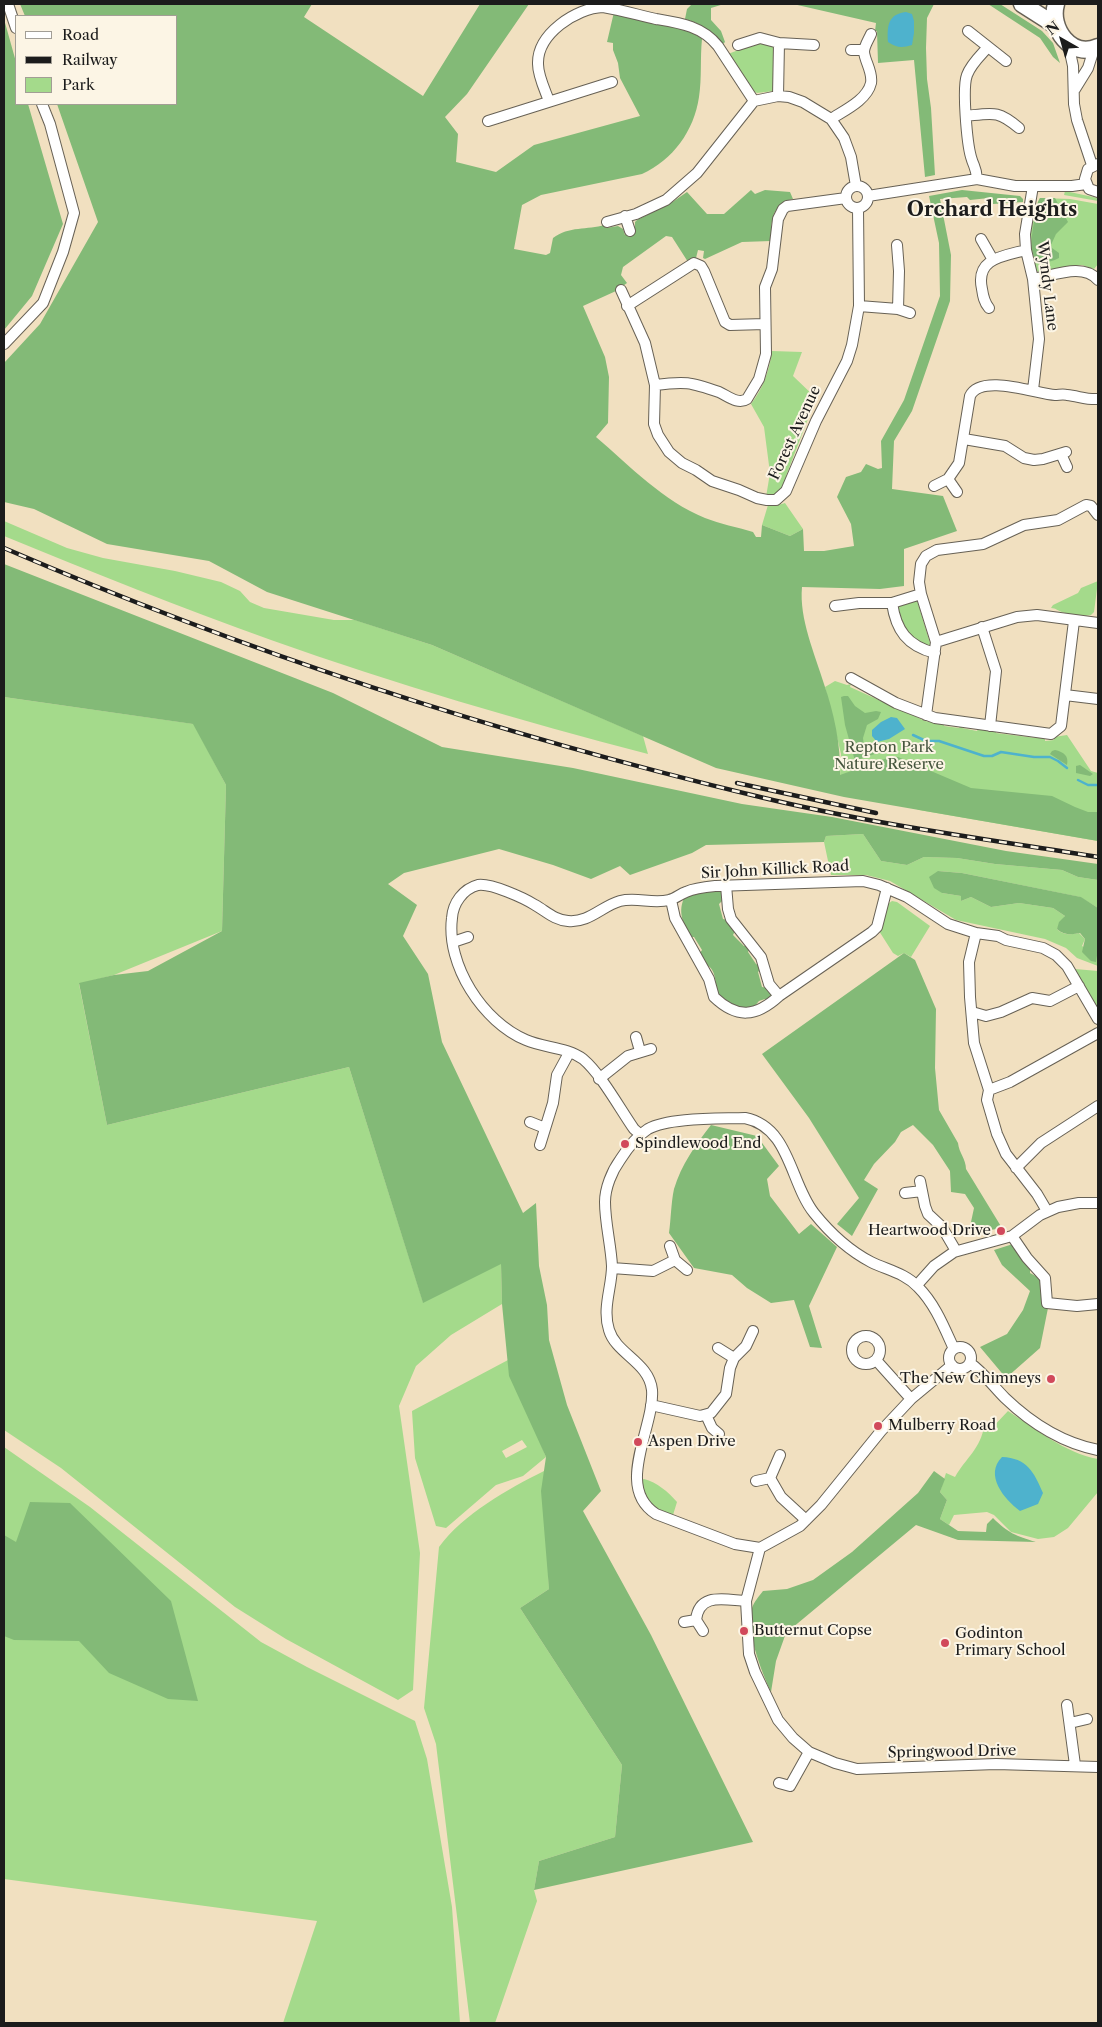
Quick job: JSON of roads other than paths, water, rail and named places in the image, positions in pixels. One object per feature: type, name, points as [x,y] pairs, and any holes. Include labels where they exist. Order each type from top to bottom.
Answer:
[{"type":"main road","points":[[1022,4],[1055,25]]},
{"type":"main road","points":[[1056,4],[1054,11],[1055,25],[1060,35],[1068,43],[1082,49],[1096,48]]},
{"type":"street","points":[[8,4],[15,25]]},
{"type":"street","points":[[549,101],[538,63],[539,53],[545,40],[558,27],[578,14],[593,7],[603,7],[680,22],[701,30],[718,46],[754,101]]},
{"type":"street","points":[[968,31],[1006,61]]},
{"type":"street","points":[[831,119],[852,105],[867,90],[871,82],[864,50],[871,34]]},
{"type":"street","points":[[738,45],[760,38],[779,43],[814,45]]},
{"type":"street","points":[[778,96],[779,43]]},
{"type":"street","points":[[1068,43],[1073,66],[1074,104],[1077,120],[1095,164],[1086,173],[1086,184],[1089,189],[1098,192]]},
{"type":"street","points":[[977,179],[976,166],[971,158],[964,90],[966,76],[970,68],[988,47]]},
{"type":"street","points":[[1075,88],[1088,68],[1096,48]]},
{"type":"street","points":[[851,50],[864,50]]},
{"type":"street","points":[[488,122],[612,82]]},
{"type":"street","points":[[607,222],[636,214],[666,200],[686,184],[707,162],[754,101],[778,96],[789,97],[803,102],[831,119],[846,142],[851,156],[856,186]]},
{"type":"street","points":[[4,344],[43,303],[63,252],[74,213],[50,124],[42,105]]},
{"type":"street","points":[[966,116],[995,113],[1003,116],[1019,128]]},
{"type":"street","points":[[868,196],[977,179],[1032,186],[1086,184]]},
{"type":"street","points":[[856,186],[864,188],[868,196],[865,204],[858,208],[850,206],[846,198],[848,190],[856,186]]},
{"type":"street","name":"Wyndy Lane","points":[[1032,186],[1025,234],[1026,250],[1033,280],[1039,339],[1033,390]]},
{"type":"street","points":[[655,385],[681,382],[694,383],[739,401],[745,401],[764,367],[766,354],[765,287],[772,269],[778,219],[783,209],[796,204],[846,198]]},
{"type":"street","name":"Forest Avenue","points":[[621,290],[645,343],[655,385],[654,424],[661,441],[674,458],[712,481],[757,498],[776,500],[786,491],[816,421],[847,361],[856,329],[859,306],[858,208]]},
{"type":"street","points":[[625,216],[630,232]]},
{"type":"street","points":[[981,239],[992,260]]},
{"type":"street","points":[[897,245],[899,271],[898,309]]},
{"type":"street","points":[[989,308],[985,303],[980,278],[984,268],[992,260],[1026,250]]},
{"type":"street","points":[[627,306],[694,263],[701,266],[725,322],[730,325],[765,324]]},
{"type":"street","points":[[1033,280],[1082,270],[1092,273],[1098,280]]},
{"type":"street","points":[[859,306],[898,309],[910,313]]},
{"type":"street","points":[[934,486],[948,480],[959,463],[970,396],[974,389],[994,386],[1098,399]]},
{"type":"street","points":[[964,439],[1005,446],[1024,458],[1034,460],[1064,453],[1067,467]]},
{"type":"street","points":[[948,480],[957,492]]},
{"type":"street","points":[[926,715],[936,642],[919,582],[920,564],[926,556],[933,551],[983,544],[995,540],[1018,526],[1058,520],[1086,505],[1091,506],[1098,515]]},
{"type":"street","points":[[834,606],[859,602],[892,603],[921,594]]},
{"type":"street","points":[[892,603],[896,624],[904,636],[919,647],[935,653]]},
{"type":"street","points":[[936,642],[1017,616],[1029,615],[1074,621],[1098,621]]},
{"type":"street","points":[[851,678],[896,703],[945,721],[1051,734],[1061,726],[1074,621]]},
{"type":"street","points":[[982,627],[996,671],[990,726]]},
{"type":"street","points":[[1065,695],[1098,699]]},
{"type":"street","name":"Sir John Killick Road","points":[[452,938],[452,917],[457,902],[467,890],[481,885],[494,888],[534,904],[558,919],[571,922],[592,916],[619,902],[671,900],[691,890],[726,885],[863,881],[887,888],[907,897],[948,924],[976,933],[998,936],[1006,940],[1050,951],[1063,962],[1098,1019]]},
{"type":"street","points":[[726,885],[728,909],[731,919],[762,958],[769,984],[779,996]]},
{"type":"street","points":[[671,900],[675,918],[709,979],[714,997],[729,1009],[744,1014],[760,1009],[872,932],[877,927],[887,888]]},
{"type":"street","points":[[976,933],[969,962],[972,1012],[976,1053],[989,1090],[987,1100],[997,1134],[1006,1154],[1037,1194],[1047,1211]]},
{"type":"street","points":[[468,937],[452,938],[463,978],[498,1022],[514,1034],[528,1041],[569,1053],[584,1060],[634,1129],[641,1135]]},
{"type":"street","points":[[972,1012],[986,1016],[1001,1012],[1032,998],[1050,1001],[1079,986]]},
{"type":"street","points":[[989,1090],[1010,1082],[1098,1033]]},
{"type":"street","points":[[636,1037],[640,1051]]},
{"type":"street","points":[[599,1079],[628,1056],[651,1049]]},
{"type":"street","points":[[540,1145],[553,1103],[557,1075],[569,1053]]},
{"type":"street","points":[[1016,1168],[1041,1143],[1098,1106]]},
{"type":"street","points":[[952,1365],[911,1399],[881,1431],[821,1505],[800,1526],[760,1548],[735,1544],[672,1521],[649,1509],[638,1490],[637,1477],[641,1446],[651,1405],[652,1389],[647,1374],[635,1360],[620,1348],[609,1331],[606,1318],[612,1268],[605,1202],[617,1164],[641,1135],[648,1129],[662,1124],[745,1118],[754,1120],[763,1125],[776,1137],[806,1201],[834,1235],[858,1255],[894,1270],[917,1285],[934,1307],[954,1349]]},
{"type":"street","points":[[530,1122],[545,1128]]},
{"type":"street","points":[[905,1194],[921,1186],[928,1214],[942,1227],[956,1251]]},
{"type":"street","points":[[917,1285],[943,1258],[956,1251],[1012,1236],[1047,1211],[1067,1204],[1098,1203]]},
{"type":"street","points":[[1012,1236],[1027,1258],[1045,1278],[1047,1303],[1077,1306],[1098,1304]]},
{"type":"street","points":[[670,1246],[675,1260],[687,1270]]},
{"type":"street","points":[[612,1268],[653,1271],[675,1260]]},
{"type":"street","points":[[651,1405],[700,1416],[706,1415],[719,1405],[726,1394],[730,1368],[734,1358],[746,1346],[753,1330]]},
{"type":"street","points":[[961,1347],[967,1350],[971,1356],[970,1363],[962,1369],[952,1365],[950,1355],[954,1349],[961,1347]]},
{"type":"street","points":[[718,1348],[734,1358]]},
{"type":"street","points":[[876,1360],[911,1399]]},
{"type":"street","points":[[970,1363],[1005,1398],[1042,1427],[1073,1444],[1098,1450]]},
{"type":"street","points":[[706,1415],[712,1428],[719,1434]]},
{"type":"street","points":[[770,1478],[780,1455]]},
{"type":"street","points":[[770,1478],[781,1497],[806,1520]]},
{"type":"street","points":[[756,1481],[770,1478]]},
{"type":"street","name":"Springwood Drive","points":[[760,1548],[746,1601],[749,1654],[754,1672],[778,1720],[809,1752],[835,1763],[857,1769],[996,1764],[1098,1768]]},
{"type":"street","points":[[703,1632],[696,1620],[696,1612],[707,1600],[746,1601]]},
{"type":"street","points":[[684,1622],[696,1620]]},
{"type":"street","points":[[1066,1705],[1075,1766]]},
{"type":"street","points":[[1070,1723],[1087,1719]]},
{"type":"street","points":[[788,1788],[809,1752]]},
{"type":"water","points":[[906,12],[912,14],[914,33],[912,45],[902,47],[888,42],[888,31],[892,18],[895,15]]},
{"type":"water","points":[[891,717],[897,718],[905,729],[889,739],[877,742],[872,736],[872,730],[881,722]]},
{"type":"water","points":[[1002,1457],[1024,1463],[1033,1473],[1043,1493],[1038,1504],[1020,1511],[1008,1500],[998,1486],[996,1479],[995,1471]]},
{"type":"waterway","points":[[913,735],[926,741],[939,741],[984,756],[992,756],[1001,752],[1034,757],[1050,757],[1067,768]]},
{"type":"waterway","points":[[1078,780],[1088,785],[1098,785]]},
{"type":"railway","points":[[4,548],[96,586],[282,657],[376,689],[567,747],[802,807],[928,830],[1098,857]]},
{"type":"railway","points":[[737,783],[876,813]]},
{"type":"place","name":"Spindlewood End","points":[[625,1144]]},
{"type":"place","name":"Heartwood Drive","points":[[1001,1231]]},
{"type":"place","name":"The New Chimneys","points":[[1051,1379]]},
{"type":"place","name":"Mulberry Road","points":[[878,1426]]},
{"type":"place","name":"Aspen Drive","points":[[638,1442]]},
{"type":"place","name":"Butternut Copse","points":[[744,1631]]},
{"type":"place","name":"Godinton Primary School","points":[[945,1643]]},
{"type":"district","name":"Orchard Heights","points":[[992,210]]},
{"type":"park label","name":"Repton Park Nature Reserve","points":[[889,756]]}]
